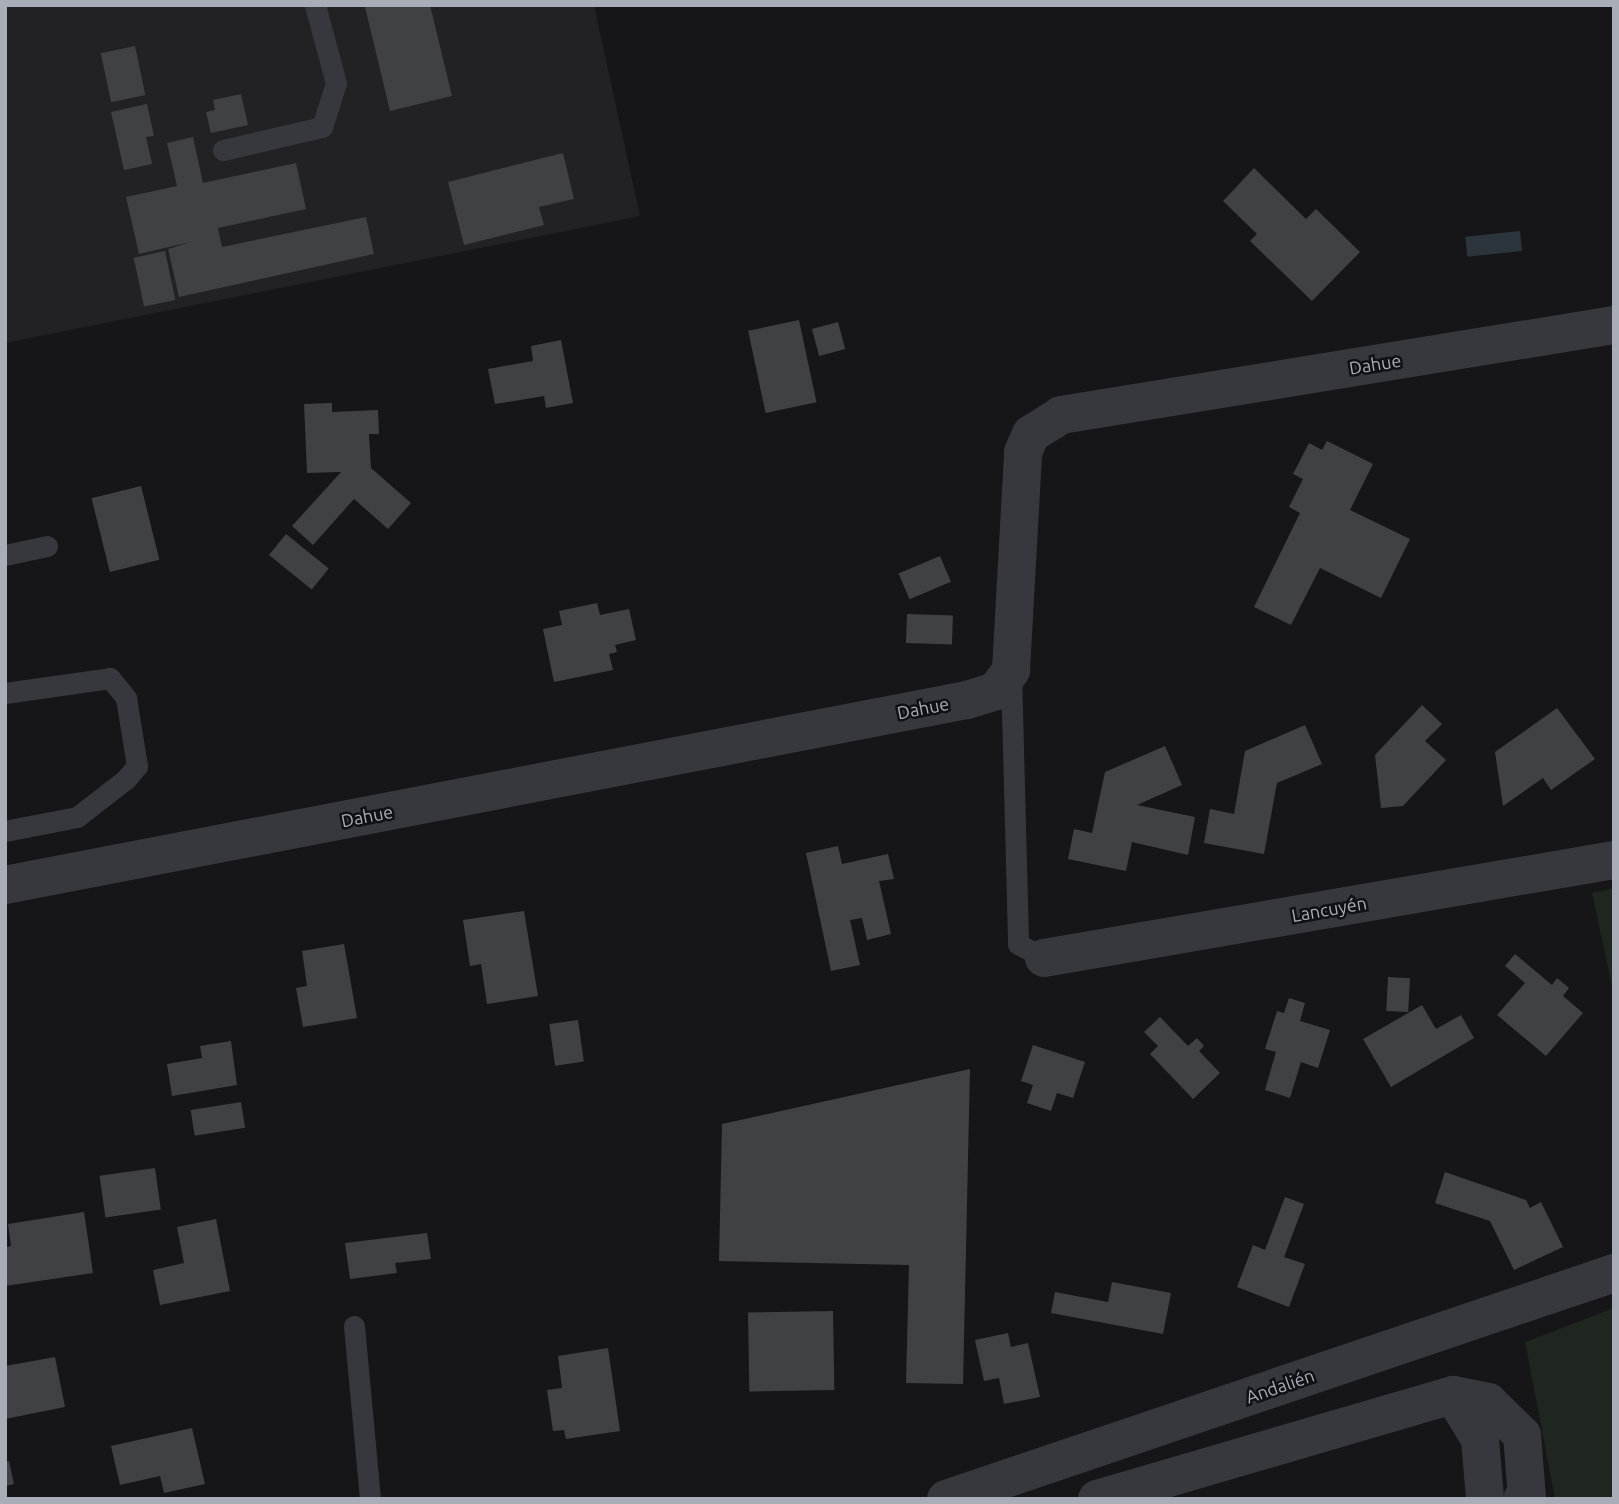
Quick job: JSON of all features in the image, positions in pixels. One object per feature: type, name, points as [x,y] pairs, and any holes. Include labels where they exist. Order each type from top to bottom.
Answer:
[{"type":"street","name":"Dahue","points":[[5,885],[967,700],[996,691],[1012,670],[1023,452],[1031,434],[1061,415],[1614,325]]},
{"type":"street","name":"Lancuyén","points":[[1044,958],[1614,860]]},
{"type":"street","name":"Andalién","points":[[946,1499],[987,1492],[1614,1273]]},
{"type":"street","points":[[1097,1499],[1453,1395],[1488,1402],[1522,1435],[1527,1497],[1521,1499]]},
{"type":"street","points":[[1453,1395],[1480,1439],[1485,1499]]},
{"type":"lane","points":[[223,149],[322,127],[336,82],[315,5]]},
{"type":"lane","points":[[5,555],[47,546]]},
{"type":"lane","points":[[1012,670],[1018,944],[1044,958]]},
{"type":"lane","points":[[5,693],[110,678],[125,698],[137,766],[125,779],[76,817],[5,831]]},
{"type":"lane","points":[[354,1326],[370,1499]]},
{"type":"shaded area","points":[[5,5],[594,5],[640,216],[5,343]]},
{"type":"shaded area","points":[[1520,231],[1522,251],[1467,257],[1465,237]]},
{"type":"shaded area","points":[[1614,888],[1614,995],[1592,893]]},
{"type":"shaded area","points":[[1614,1308],[1614,1499],[1555,1499],[1525,1342]]},
{"type":"building","points":[[430,5],[452,96],[390,111],[365,7]]},
{"type":"building","points":[[135,46],[145,95],[111,102],[101,53]]},
{"type":"building","points":[[241,94],[248,125],[211,133],[206,112],[215,110],[213,100]]},
{"type":"building","points":[[147,104],[154,136],[146,137],[152,164],[124,170],[111,112]]},
{"type":"building","points":[[193,137],[203,183],[296,163],[306,209],[218,228],[222,247],[366,217],[374,254],[179,297],[168,249],[190,242],[139,254],[126,197],[177,186],[167,143]]},
{"type":"building","points":[[563,153],[574,199],[539,207],[544,225],[464,245],[448,182]]},
{"type":"building","points":[[1254,168],[1306,219],[1316,209],[1360,252],[1312,301],[1250,241],[1257,234],[1223,201]]},
{"type":"building","points":[[165,251],[175,300],[144,307],[134,258]]},
{"type":"building","points":[[799,320],[816,402],[766,413],[748,331]]},
{"type":"building","points":[[838,322],[845,349],[819,356],[812,329]]},
{"type":"building","points":[[561,340],[573,403],[546,408],[544,396],[495,404],[488,369],[533,361],[531,346]]},
{"type":"building","points":[[332,403],[332,412],[378,410],[379,434],[369,434],[371,468],[411,503],[388,529],[354,499],[313,545],[292,526],[341,472],[307,473],[304,404]]},
{"type":"building","points":[[1327,441],[1373,464],[1350,510],[1410,539],[1381,598],[1320,568],[1291,625],[1254,607],[1300,513],[1289,507],[1303,479],[1293,474],[1309,443],[1322,450]]},
{"type":"building","points":[[141,486],[159,560],[110,572],[92,498]]},
{"type":"building","points":[[286,534],[329,569],[312,590],[269,555]]},
{"type":"building","points":[[940,556],[951,582],[910,599],[899,574]]},
{"type":"building","points":[[597,603],[600,615],[629,609],[636,640],[615,645],[617,652],[609,654],[613,670],[554,682],[543,629],[562,625],[559,611]]},
{"type":"building","points":[[907,614],[953,616],[952,645],[906,643]]},
{"type":"building","points":[[1422,705],[1442,724],[1425,741],[1446,760],[1403,806],[1381,808],[1375,755]]},
{"type":"building","points":[[1557,708],[1595,759],[1551,790],[1543,778],[1503,806],[1495,752]]},
{"type":"building","points":[[1305,725],[1322,764],[1277,783],[1264,854],[1204,843],[1210,809],[1234,814],[1245,751]]},
{"type":"building","points":[[1165,746],[1182,785],[1137,805],[1195,817],[1188,855],[1132,842],[1126,871],[1068,859],[1074,829],[1092,833],[1105,772]]},
{"type":"building","points":[[838,846],[842,864],[888,854],[894,879],[879,881],[891,934],[867,940],[862,918],[850,920],[860,965],[831,971],[806,853]]},
{"type":"building","points":[[524,911],[538,996],[487,1004],[481,964],[470,966],[463,920]]},
{"type":"building","points":[[344,944],[357,1018],[303,1027],[296,988],[307,986],[302,951]]},
{"type":"building","points":[[1515,954],[1552,985],[1557,978],[1569,988],[1563,996],[1583,1013],[1546,1056],[1497,1015],[1525,983],[1505,966]]},
{"type":"building","points":[[1388,977],[1410,978],[1408,1012],[1386,1011]]},
{"type":"building","points":[[1289,998],[1305,1003],[1300,1021],[1330,1030],[1318,1068],[1301,1062],[1290,1098],[1265,1090],[1276,1052],[1265,1049],[1277,1011],[1284,1013]]},
{"type":"building","points":[[1422,1005],[1436,1029],[1461,1015],[1474,1038],[1391,1087],[1363,1039]]},
{"type":"building","points":[[1160,1017],[1188,1046],[1197,1038],[1204,1046],[1199,1051],[1220,1073],[1193,1099],[1150,1054],[1158,1046],[1144,1032]]},
{"type":"building","points":[[578,1020],[584,1062],[555,1066],[549,1024]]},
{"type":"building","points":[[231,1041],[237,1085],[172,1096],[167,1064],[202,1058],[200,1046]]},
{"type":"building","points":[[1033,1045],[1085,1062],[1073,1098],[1057,1093],[1051,1111],[1027,1103],[1033,1085],[1021,1081]]},
{"type":"building","points":[[970,1069],[963,1384],[906,1383],[909,1265],[719,1261],[722,1124]]},
{"type":"building","points":[[241,1102],[245,1128],[195,1136],[191,1110]]},
{"type":"building","points":[[155,1168],[161,1210],[105,1217],[100,1176]]},
{"type":"building","points":[[1445,1172],[1526,1200],[1530,1208],[1541,1202],[1563,1247],[1514,1270],[1490,1221],[1435,1203]]},
{"type":"building","points":[[1285,1197],[1304,1204],[1284,1257],[1305,1264],[1289,1307],[1237,1287],[1253,1245],[1265,1250]]},
{"type":"building","points":[[84,1212],[93,1273],[5,1286],[5,1247],[11,1246],[8,1224]]},
{"type":"building","points":[[216,1219],[230,1291],[160,1305],[153,1270],[184,1263],[177,1227]]},
{"type":"building","points":[[427,1233],[431,1259],[395,1263],[397,1273],[350,1279],[345,1243]]},
{"type":"building","points":[[1112,1282],[1171,1293],[1163,1334],[1051,1313],[1055,1292],[1108,1302]]},
{"type":"building","points":[[833,1311],[834,1390],[749,1391],[748,1312]]},
{"type":"building","points":[[1008,1333],[1011,1347],[1028,1343],[1040,1397],[1004,1404],[999,1378],[984,1381],[975,1340]]},
{"type":"building","points":[[608,1348],[620,1431],[566,1439],[564,1430],[553,1431],[547,1390],[562,1388],[558,1356]]},
{"type":"building","points":[[55,1357],[65,1407],[5,1419],[5,1366]]},
{"type":"building","points":[[192,1428],[205,1484],[164,1493],[160,1476],[120,1485],[111,1446]]},
{"type":"building","points":[[9,1461],[14,1484],[5,1486],[5,1462]]}]
